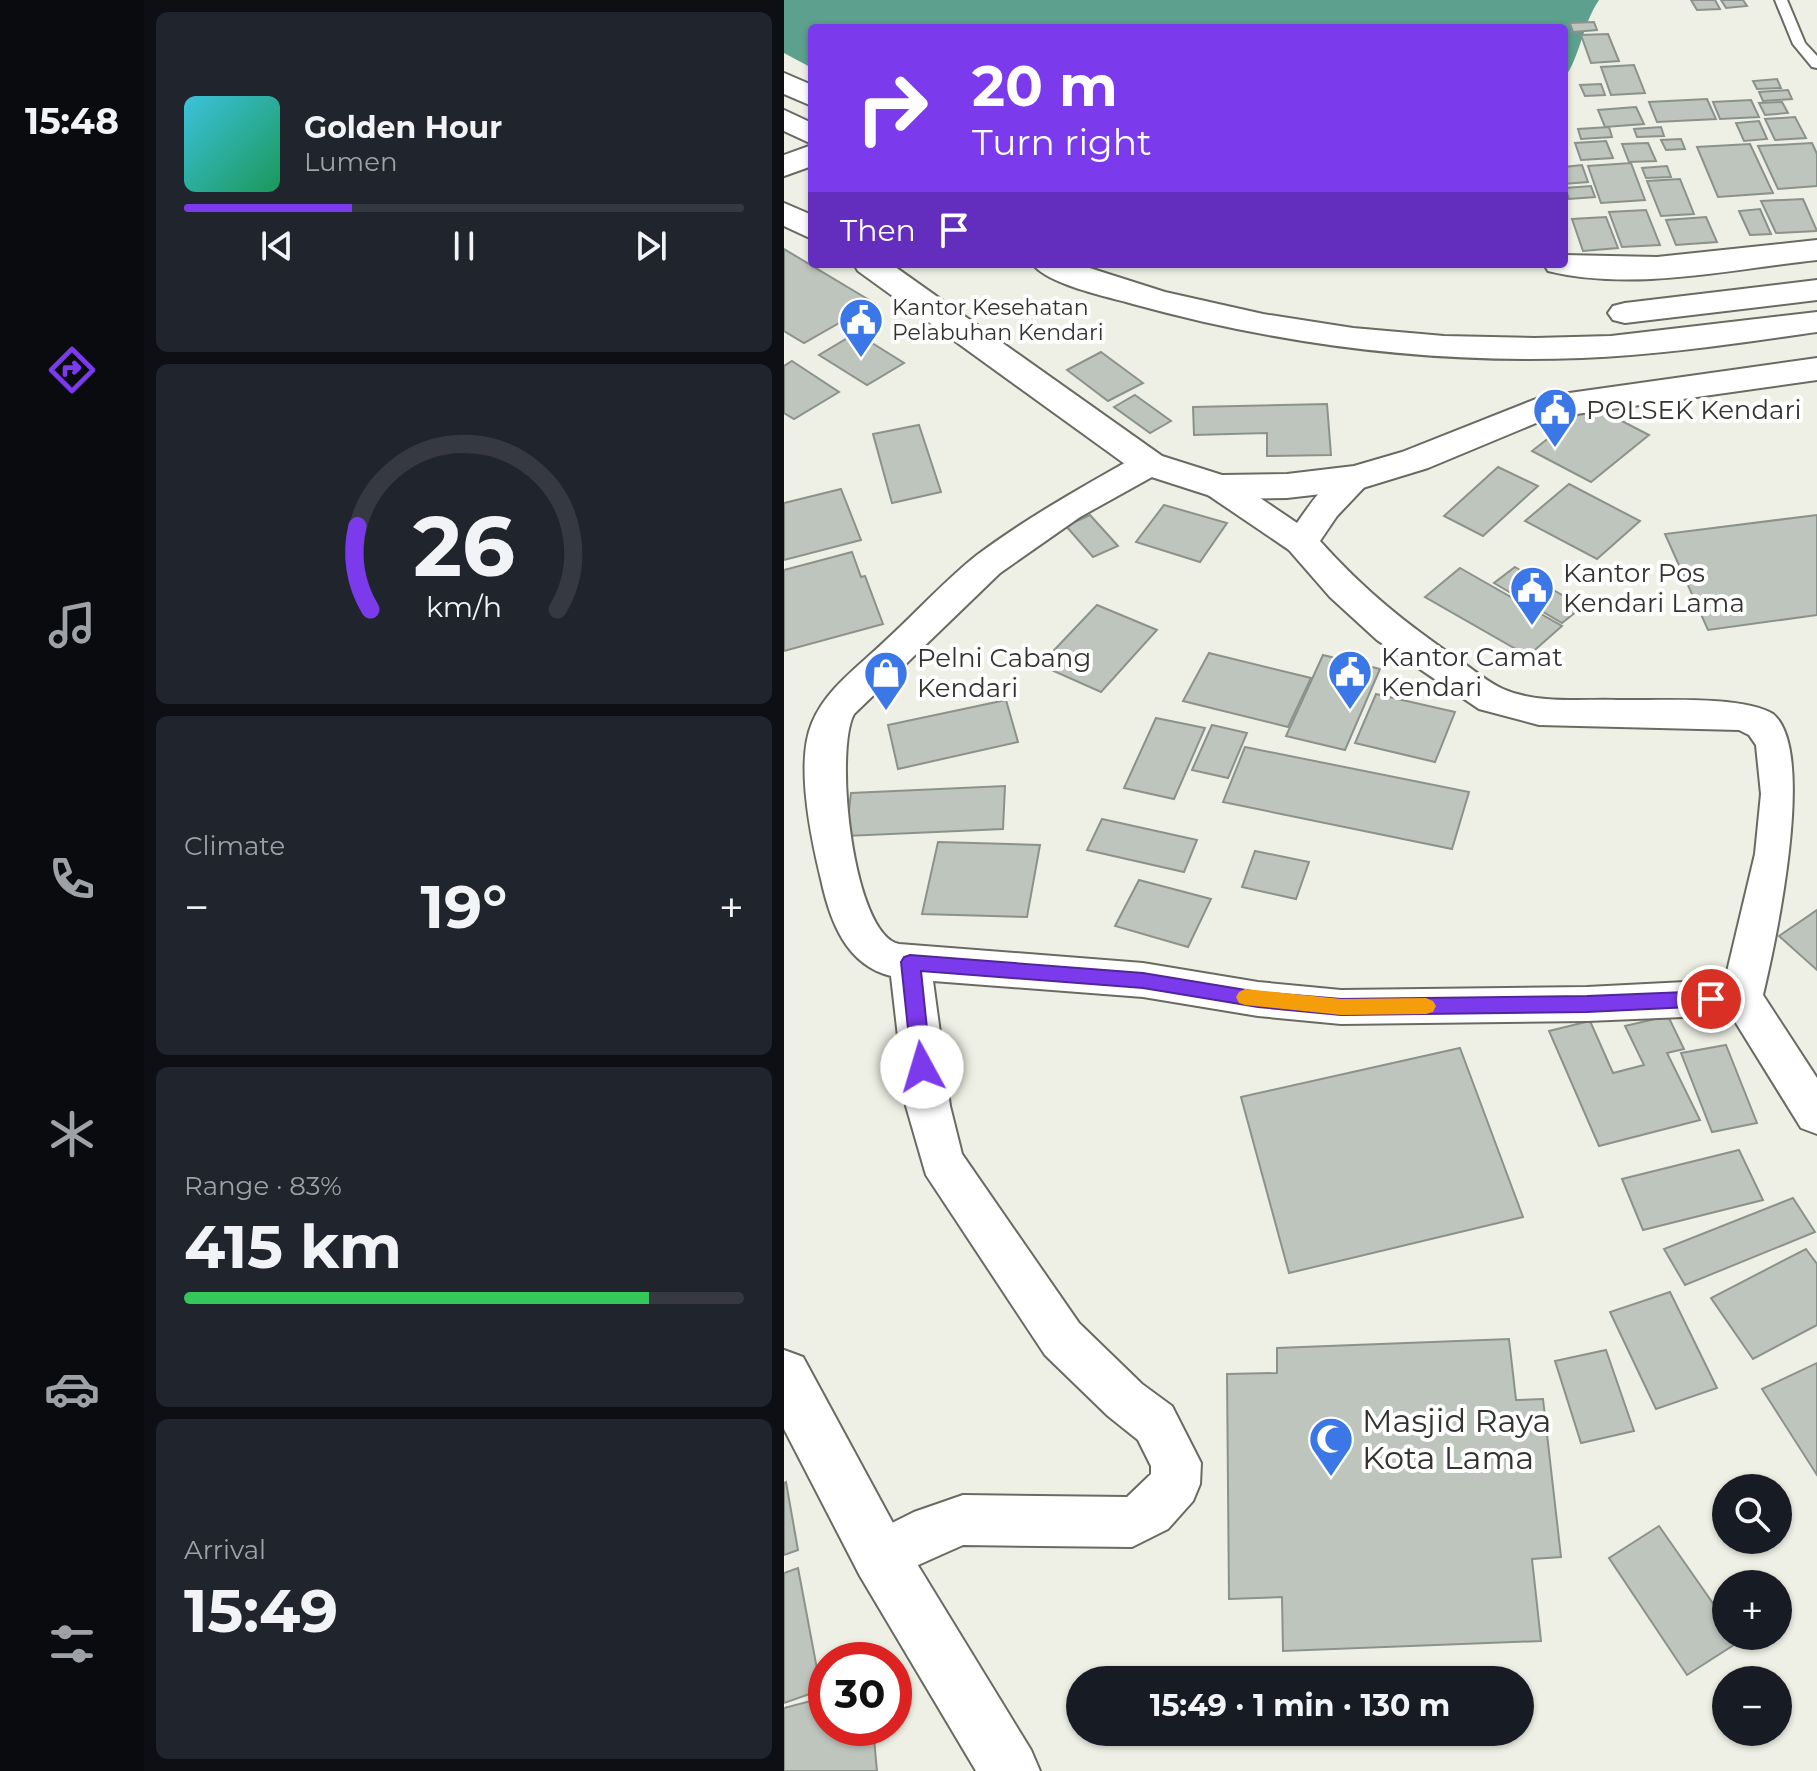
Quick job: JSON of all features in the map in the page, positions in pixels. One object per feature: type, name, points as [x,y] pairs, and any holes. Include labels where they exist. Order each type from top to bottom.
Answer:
[{"type":"main road","points":[[784,82],[808,95]]},
{"type":"main road","points":[[784,119],[808,133]]},
{"type":"main road","points":[[784,167],[808,156]]},
{"type":"main road","points":[[784,212],[808,227]]},
{"type":"main road","points":[[1568,265],[1651,267],[1817,250]]},
{"type":"main road","points":[[876,268],[1149,464],[1220,487],[1287,486],[1356,478],[1415,460],[1541,408],[1817,369]]},
{"type":"main road","points":[[1058,268],[1170,304],[1267,326],[1379,341],[1471,348],[1681,308],[1817,290]]},
{"type":"main road","points":[[1152,268],[1289,302],[1381,315],[1583,325],[1700,337],[1817,322]]},
{"type":"main road","points":[[784,1375],[880,1556],[1010,1771]]},
{"type":"street","points":[[1149,464],[1068,509],[988,565],[840,705],[829,728],[829,818],[850,914],[859,935],[880,956],[910,962],[1143,980],[1258,999],[1341,1007],[1587,1004],[1742,997]]},
{"type":"street","points":[[1301,542],[1325,508],[1356,478]]},
{"type":"street","points":[[1220,487],[1301,542],[1342,588],[1390,631],[1492,700],[1539,711],[1743,717],[1762,725],[1775,743],[1780,794],[1775,854],[1742,997],[1817,1115]]},
{"type":"street","points":[[880,1556],[932,1530],[963,1520],[1132,1522],[1150,1511],[1175,1484],[1176,1463],[1155,1423],[1125,1400],[1062,1339],[942,1161],[922,1067],[910,962]]},
{"type":"lane","points":[[1781,0],[1799,44],[1817,64]]},
{"type":"lane","points":[[1799,44],[1817,43]]},
{"type":"shaded area","points":[[784,0],[1599,0],[1568,71],[1568,24],[808,24],[808,98],[784,104]]},
{"type":"pier","points":[[784,53],[808,66],[808,102],[784,108]]},
{"type":"building","points":[[1691,0],[1715,0],[1720,9],[1697,10]]},
{"type":"building","points":[[1721,0],[1743,0],[1747,6],[1726,8]]},
{"type":"building","points":[[1594,22],[1597,30],[1573,32],[1570,23]]},
{"type":"building","points":[[1608,34],[1619,61],[1591,63],[1581,35]]},
{"type":"building","points":[[1634,65],[1645,93],[1611,95],[1601,67]]},
{"type":"building","points":[[1777,79],[1781,88],[1757,89],[1753,81]]},
{"type":"building","points":[[1601,84],[1605,95],[1585,96],[1580,85]]},
{"type":"building","points":[[1788,90],[1792,99],[1763,101],[1759,92]]},
{"type":"building","points":[[1707,99],[1716,119],[1657,122],[1649,102]]},
{"type":"building","points":[[1751,100],[1759,117],[1720,119],[1713,102]]},
{"type":"building","points":[[1782,102],[1788,113],[1765,115],[1759,103]]},
{"type":"building","points":[[1636,107],[1644,124],[1605,127],[1598,110]]},
{"type":"building","points":[[1795,117],[1806,138],[1775,140],[1765,119]]},
{"type":"building","points":[[1759,121],[1767,139],[1744,141],[1736,123]]},
{"type":"building","points":[[1609,127],[1612,137],[1581,139],[1578,129]]},
{"type":"building","points":[[1661,127],[1664,136],[1637,137],[1634,129]]},
{"type":"building","points":[[1681,139],[1685,149],[1666,150],[1661,140]]},
{"type":"building","points":[[1606,141],[1613,158],[1581,160],[1575,143]]},
{"type":"building","points":[[1648,143],[1656,161],[1629,162],[1622,144]]},
{"type":"building","points":[[1812,143],[1817,154],[1817,186],[1778,189],[1758,146]]},
{"type":"building","points":[[1750,144],[1773,193],[1718,197],[1697,147]]},
{"type":"building","points":[[1631,163],[1645,200],[1601,203],[1588,166]]},
{"type":"building","points":[[1582,165],[1588,182],[1568,184],[1568,167]]},
{"type":"building","points":[[1667,166],[1671,177],[1646,178],[1642,168]]},
{"type":"building","points":[[1680,179],[1694,214],[1661,216],[1647,181]]},
{"type":"building","points":[[1591,186],[1595,197],[1569,199],[1568,188]]},
{"type":"building","points":[[1803,199],[1817,231],[1776,233],[1761,201]]},
{"type":"building","points":[[1760,209],[1771,234],[1750,235],[1739,211]]},
{"type":"building","points":[[1646,210],[1660,245],[1622,247],[1609,212]]},
{"type":"building","points":[[1606,217],[1618,248],[1583,251],[1572,219]]},
{"type":"building","points":[[1706,217],[1717,242],[1676,245],[1666,220]]},
{"type":"building","points":[[784,249],[808,263],[808,268],[816,268],[874,303],[804,343],[784,331]]},
{"type":"building","name":"Kantor Kesehatan Pelabuhan Kendari","points":[[856,333],[904,363],[867,385],[819,355]]},
{"type":"building","points":[[1101,352],[1143,383],[1108,401],[1067,370]]},
{"type":"building","points":[[792,361],[839,392],[794,419],[784,413],[784,366]]},
{"type":"building","points":[[1135,395],[1171,421],[1150,433],[1114,407]]},
{"type":"building","points":[[1327,404],[1331,455],[1267,456],[1267,433],[1194,435],[1193,407]]},
{"type":"building","points":[[1591,405],[1649,435],[1591,482],[1532,451]]},
{"type":"building","points":[[919,425],[941,492],[892,503],[873,434]]},
{"type":"building","points":[[1498,467],[1538,486],[1483,536],[1444,516]]},
{"type":"building","points":[[1569,484],[1640,521],[1597,559],[1525,521]]},
{"type":"building","points":[[841,489],[861,540],[784,560],[784,503]]},
{"type":"building","points":[[1164,505],[1227,523],[1200,562],[1136,542]]},
{"type":"building","points":[[1090,515],[1118,546],[1093,557],[1066,526]]},
{"type":"building","points":[[1817,515],[1817,615],[1708,630],[1665,534]]},
{"type":"building","points":[[852,552],[861,577],[865,576],[883,624],[784,651],[784,570]]},
{"type":"building","points":[[1515,567],[1582,607],[1562,623],[1494,583]]},
{"type":"building","points":[[1460,568],[1562,626],[1528,656],[1425,597]]},
{"type":"building","points":[[1097,605],[1157,630],[1101,692],[1040,665]]},
{"type":"building","points":[[1209,653],[1311,678],[1288,727],[1183,701]]},
{"type":"building","points":[[1323,655],[1380,669],[1345,750],[1286,736]]},
{"type":"building","points":[[1376,694],[1455,712],[1435,762],[1355,743]]},
{"type":"building","points":[[1006,700],[1018,742],[898,769],[888,725]]},
{"type":"building","points":[[1156,718],[1205,728],[1174,799],[1124,788]]},
{"type":"building","points":[[1212,725],[1247,733],[1228,778],[1192,770]]},
{"type":"building","points":[[1245,747],[1469,792],[1452,849],[1223,802]]},
{"type":"building","points":[[1005,786],[1003,829],[846,836],[851,793]]},
{"type":"building","points":[[1102,819],[1197,840],[1184,872],[1087,850]]},
{"type":"building","points":[[938,842],[1040,845],[1027,917],[922,914]]},
{"type":"building","points":[[1255,851],[1309,862],[1296,899],[1242,887]]},
{"type":"building","points":[[1139,880],[1211,899],[1188,947],[1115,926]]},
{"type":"building","points":[[1817,910],[1817,970],[1779,936]]},
{"type":"building","points":[[1668,1016],[1684,1049],[1667,1053],[1700,1120],[1599,1146],[1549,1031],[1590,1021],[1613,1073],[1644,1065],[1625,1026]]},
{"type":"building","points":[[1726,1045],[1757,1123],[1712,1132],[1681,1053]]},
{"type":"building","points":[[1460,1048],[1523,1217],[1289,1273],[1241,1097]]},
{"type":"building","points":[[1739,1150],[1763,1200],[1643,1230],[1622,1179]]},
{"type":"building","points":[[1793,1198],[1815,1232],[1685,1285],[1664,1249]]},
{"type":"building","points":[[1806,1249],[1817,1264],[1817,1325],[1753,1359],[1711,1298]]},
{"type":"building","points":[[1670,1292],[1717,1388],[1656,1409],[1610,1312]]},
{"type":"building","points":[[1509,1339],[1516,1400],[1543,1399],[1561,1557],[1532,1559],[1541,1641],[1283,1651],[1282,1597],[1229,1599],[1227,1374],[1277,1373],[1277,1348]]},
{"type":"building","points":[[1606,1350],[1634,1431],[1581,1443],[1555,1361]]},
{"type":"building","points":[[1817,1363],[1817,1475],[1762,1389]]},
{"type":"building","points":[[784,1483],[798,1550],[784,1555]]},
{"type":"building","points":[[1659,1526],[1712,1602],[1712,1650],[1726,1650],[1687,1675],[1609,1558]]},
{"type":"building","points":[[798,1568],[812,1642],[808,1642],[808,1695],[784,1703],[784,1573]]},
{"type":"building","points":[[808,1702],[808,1746],[875,1746],[877,1771],[784,1771],[784,1708]]},
{"type":"slow traffic","points":[[1245,997],[1341,1007],[1426,1006]]},
{"type":"place","name":"Kantor Kesehatan Pelabuhan Kendari","points":[[861,359]]},
{"type":"place","name":"POLSEK Kendari","points":[[1555,449]]},
{"type":"place","name":"Kantor Pos Kendari Lama","points":[[1532,627]]},
{"type":"place","name":"Kantor Camat Kendari","points":[[1350,711]]},
{"type":"place","name":"Pelni Cabang Kendari","points":[[886,712]]},
{"type":"place","name":"Masjid Raya Kota Lama","points":[[1331,1478]]},
{"type":"route","points":[[922,1067],[910,962],[1143,980],[1258,999],[1341,1007],[1711,999]]}]
